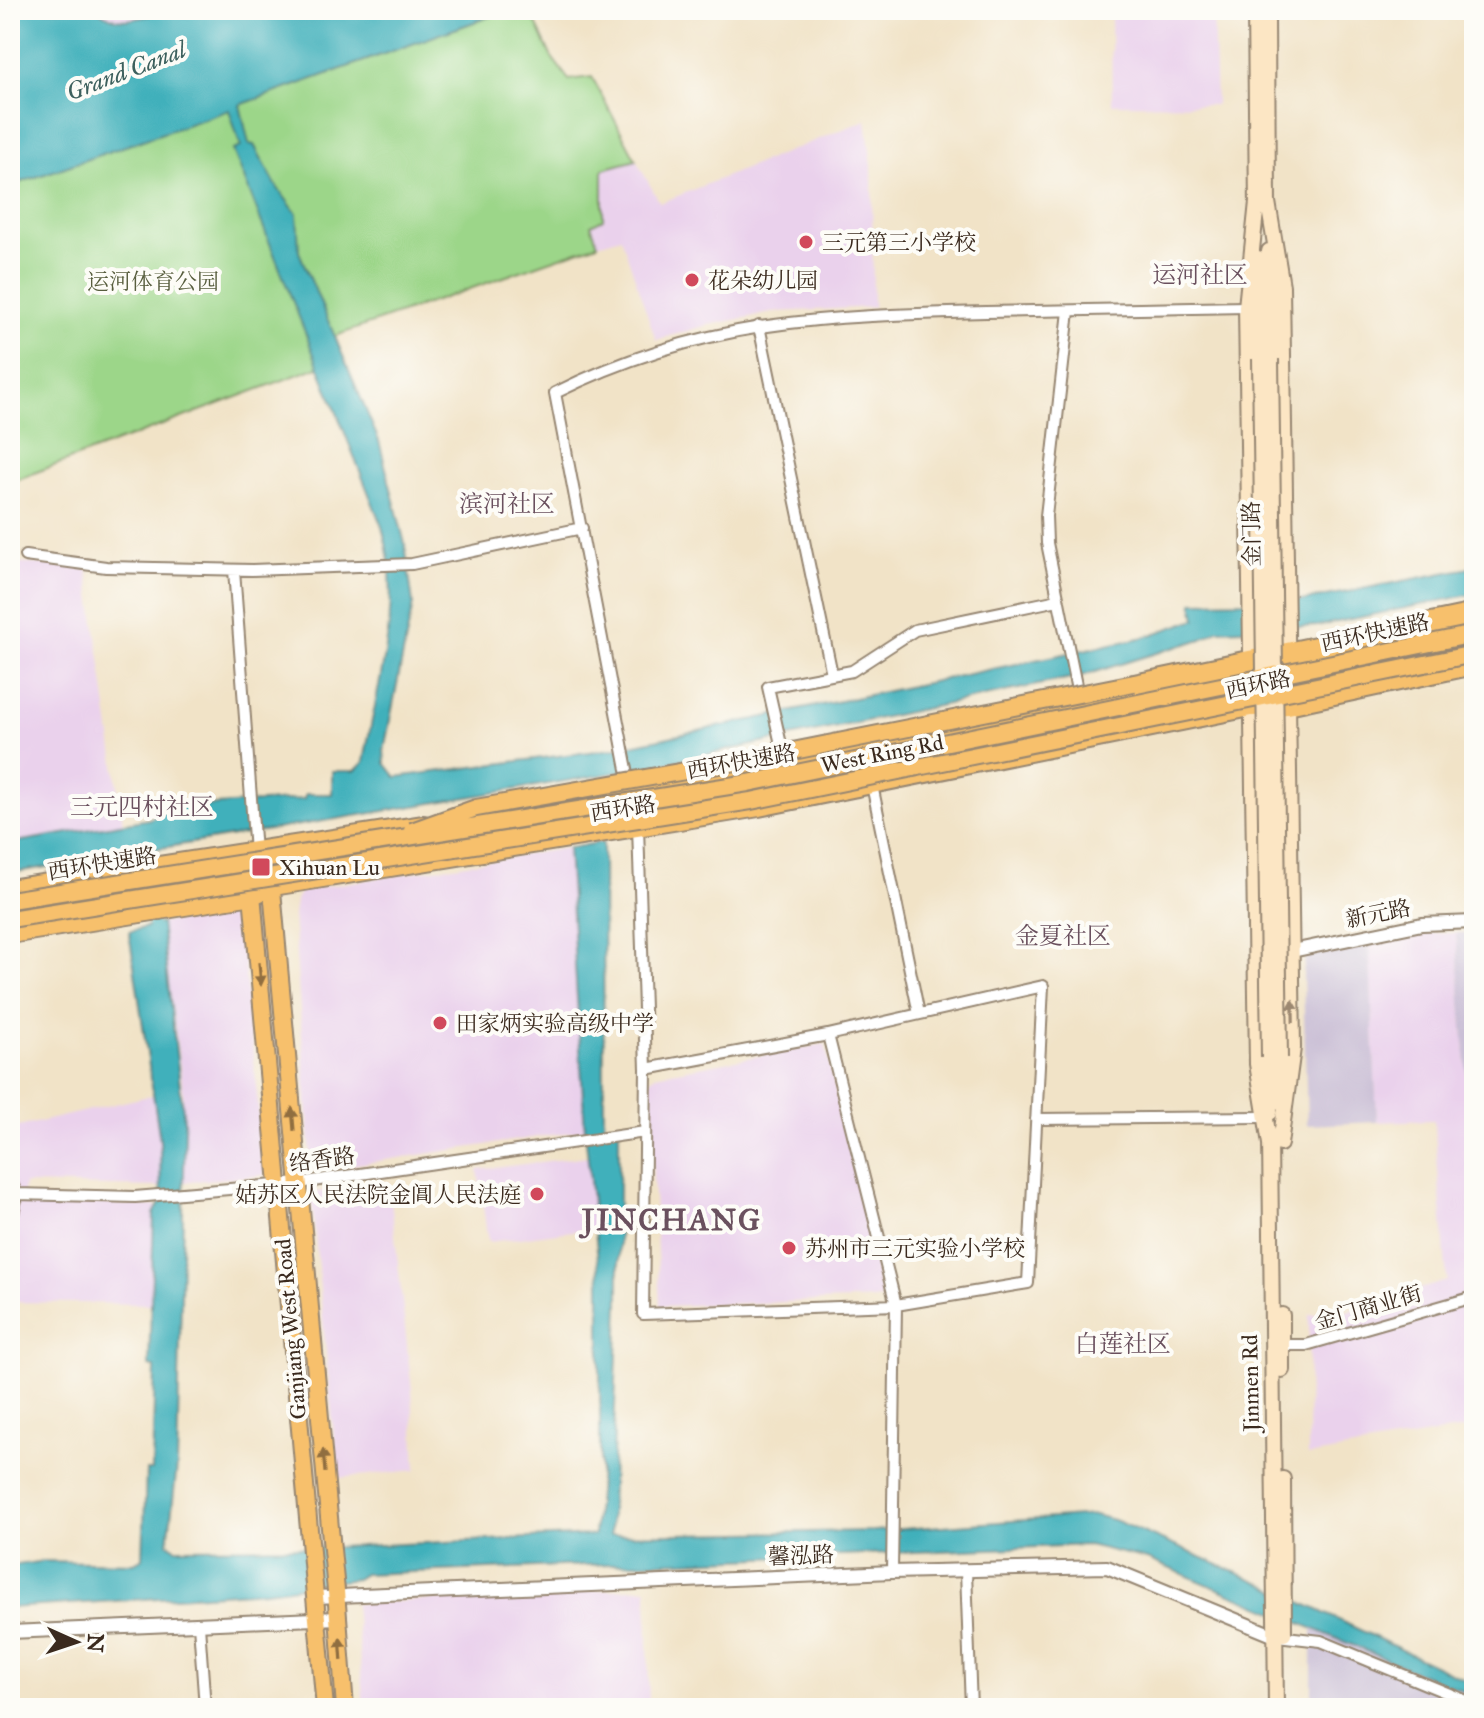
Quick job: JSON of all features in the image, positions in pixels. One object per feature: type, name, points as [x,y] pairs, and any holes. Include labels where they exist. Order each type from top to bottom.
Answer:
[{"type":"main road","name":"金门路","points":[[1255,10],[1265,359],[1274,1058]]},
{"type":"main road","name":"金门路","points":[[1262,202],[1267,10]]},
{"type":"main road","points":[[1262,202],[1246,307],[1257,1064],[1264,1117],[1275,1144]]},
{"type":"main road","points":[[1262,202],[1282,286],[1292,951],[1292,1062],[1275,1144]]},
{"type":"main road","points":[[376,844],[476,808],[753,759],[1134,683],[1252,664],[1474,612]]},
{"type":"main road","name":"西环路","points":[[1287,656],[1474,622]]},
{"type":"main road","name":"西环快速路","points":[[10,900],[748,783],[1474,634]]},
{"type":"main road","name":"West Ring Rd","points":[[10,919],[751,801],[1474,654]]},
{"type":"main road","name":"西环路","points":[[10,888],[480,815],[631,782],[780,764],[1079,704],[1252,664]]},
{"type":"main road","name":"西环路","points":[[252,893],[786,802],[1474,664]]},
{"type":"main road","points":[[10,932],[78,924],[252,893],[270,870],[429,846],[480,815]]},
{"type":"main road","name":"Ganjiang West Road","points":[[256,848],[270,870],[272,888],[345,1708]]},
{"type":"main road","name":"Ganjiang West Road","points":[[256,848],[250,873],[325,1708]]},
{"type":"main road","points":[[130,910],[147,889],[250,873]]},
{"type":"main road","points":[[10,932],[130,910],[252,893]]},
{"type":"main road","name":"Jinmen Rd","points":[[1274,1058],[1279,1616],[1286,1708]]},
{"type":"main road","points":[[287,1284],[308,1282]]},
{"type":"main road","name":"Jinmen Rd","points":[[1276,1708],[1280,1636]]},
{"type":"street","points":[[646,1069],[828,1035],[1043,986],[1028,1283],[896,1305],[643,1314],[646,1069],[638,827],[555,393],[626,359],[698,338],[815,318],[1246,307]]},
{"type":"street","points":[[1069,311],[1046,516],[1058,600],[1078,680],[1086,742]]},
{"type":"street","points":[[759,326],[832,674]]},
{"type":"street","points":[[25,556],[106,567],[234,570],[412,564],[582,528]]},
{"type":"street","points":[[234,570],[256,848]]},
{"type":"street","points":[[786,802],[780,740],[768,687],[852,671],[915,630],[1058,600]]},
{"type":"street","points":[[872,785],[919,1014]]},
{"type":"street","name":"新元路","points":[[1292,951],[1422,924],[1474,922]]},
{"type":"street","points":[[828,1035],[896,1305],[892,1566]]},
{"type":"street","points":[[1036,1119],[1264,1117]]},
{"type":"street","name":"络香路","points":[[17,1194],[159,1195],[279,1185],[645,1132]]},
{"type":"street","points":[[10,1180],[17,1194],[10,1230]]},
{"type":"street","name":"金门商业街","points":[[1277,1345],[1306,1345],[1474,1297]]},
{"type":"street","name":"馨泓路","points":[[316,1596],[892,1566],[966,1571],[1107,1567],[1280,1636]]},
{"type":"street","points":[[966,1571],[971,1708]]},
{"type":"street","points":[[10,1632],[338,1618]]},
{"type":"street","points":[[199,1625],[205,1708]]},
{"type":"street","points":[[1280,1636],[1321,1641],[1471,1703]]},
{"type":"shaded area","points":[[98,10],[168,10],[126,21],[109,18]]},
{"type":"shaded area","points":[[1111,10],[1213,10],[1216,105],[1112,104]]},
{"type":"shaded area","points":[[866,120],[872,167],[873,307],[776,312],[708,325],[656,340],[621,237],[598,244],[591,225],[603,219],[603,169],[636,160],[660,203]]},
{"type":"shaded area","points":[[10,563],[87,566],[123,823],[10,843]]},
{"type":"shaded area","name":"田家炳实验高级中学","points":[[568,848],[585,1130],[312,1171],[293,915],[295,901],[302,890]]},
{"type":"shaded area","points":[[216,915],[233,918],[241,933],[265,1175],[183,1182],[183,1091],[161,923]]},
{"type":"shaded area","points":[[1474,932],[1474,1173],[1456,933]]},
{"type":"shaded area","points":[[1456,933],[1474,1173],[1474,1427],[1308,1456],[1309,1314],[1334,1315],[1447,1281],[1434,1120],[1377,1122],[1369,934]]},
{"type":"shaded area","points":[[1369,934],[1377,1122],[1307,1125],[1303,974],[1306,951]]},
{"type":"shaded area","points":[[825,1044],[882,1299],[660,1306],[648,1082],[655,1075]]},
{"type":"shaded area","points":[[153,1095],[160,1140],[161,1187],[24,1184],[22,1200],[156,1206],[151,1304],[10,1302],[10,1129]]},
{"type":"shaded area","name":"姑苏区人民法院金阊人民法庭","points":[[588,1156],[596,1228],[488,1242],[478,1170]]},
{"type":"shaded area","points":[[389,1182],[412,1391],[416,1470],[338,1478],[311,1193]]},
{"type":"shaded area","points":[[647,1588],[649,1708],[364,1708],[355,1604]]},
{"type":"shaded area","points":[[1312,1628],[1474,1696],[1474,1708],[1312,1708]]},
{"type":"green space","name":"运河体育公园","points":[[508,10],[530,10],[551,56],[569,80],[592,77],[636,160],[603,169],[603,219],[591,225],[598,244],[335,336],[342,358],[10,482],[10,186]]},
{"type":"water","name":"Grand Canal","points":[[10,10],[98,10],[114,19],[123,20],[168,10],[508,10],[240,105],[249,144],[254,145],[277,187],[297,214],[299,252],[379,441],[405,544],[413,604],[384,750],[385,763],[396,777],[612,749],[1145,637],[1196,619],[1193,602],[1306,600],[1474,567],[1474,594],[1318,626],[1218,630],[1202,639],[1085,675],[638,769],[10,873],[10,843],[149,819],[174,808],[304,799],[305,794],[332,794],[332,771],[355,771],[364,762],[386,644],[391,586],[382,527],[233,150],[241,147],[229,110],[10,186]]},
{"type":"water","points":[[603,842],[604,1125],[619,1124],[619,1304],[610,1535],[874,1531],[1095,1515],[1117,1521],[1254,1580],[1474,1684],[1474,1708],[1470,1708],[1472,1695],[1147,1559],[1088,1545],[364,1574],[356,1579],[266,1591],[10,1608],[10,1566],[44,1561],[134,1563],[143,1558],[146,1471],[152,1471],[155,1367],[149,1366],[154,1214],[161,1201],[160,1140],[129,932],[161,923],[185,1129],[177,1466],[168,1543],[176,1548],[338,1547],[594,1535],[600,1471],[600,1280],[585,1130],[568,848]]},
{"type":"waterway","points":[[152,921],[153,926]]},
{"type":"place","name":"三元第三小学校","points":[[806,242]]},
{"type":"place","name":"花朵幼儿园","points":[[692,280]]},
{"type":"place","name":"Xihuan Lu","points":[[261,867]]},
{"type":"place","name":"田家炳实验高级中学","points":[[440,1023]]},
{"type":"place","name":"姑苏区人民法院金阊人民法庭","points":[[537,1194]]},
{"type":"place","name":"苏州市三元实验小学校","points":[[789,1248]]},
{"type":"district","name":"运河社区","points":[[1200,275]]},
{"type":"district","name":"滨河社区","points":[[507,504]]},
{"type":"district","name":"三元四村社区","points":[[142,807]]},
{"type":"district","name":"金夏社区","points":[[1063,936]]},
{"type":"district","name":"JINCHANG","points":[[672,1220]]},
{"type":"district","name":"白莲社区","points":[[1123,1344]]}]
